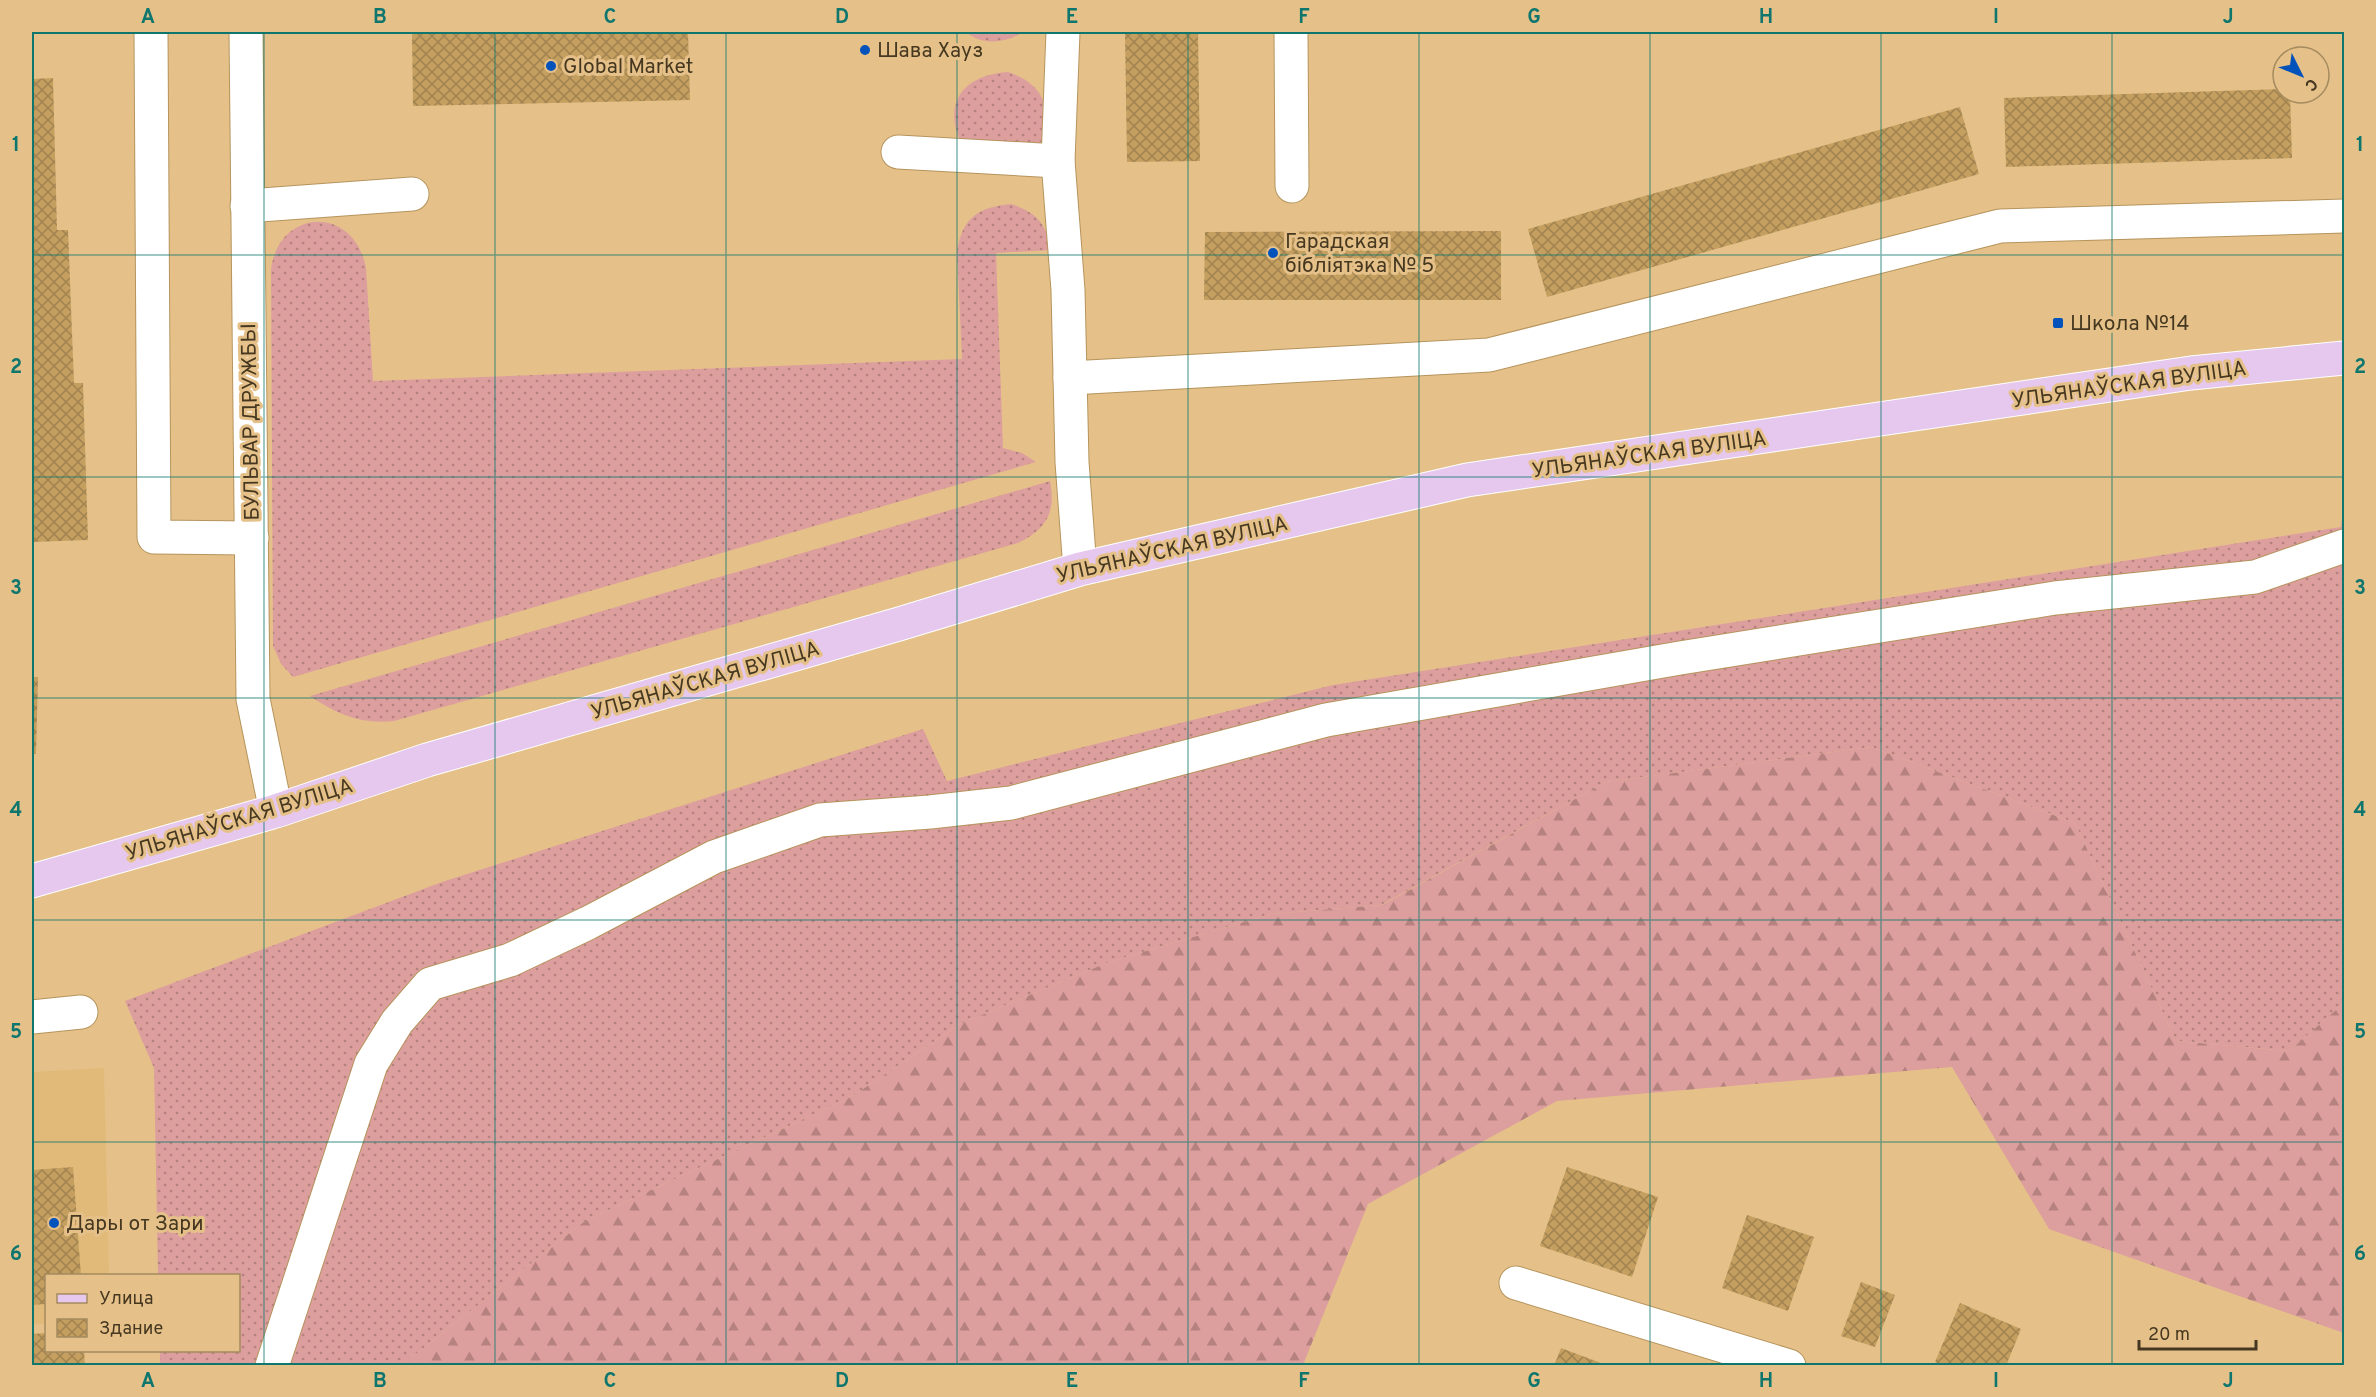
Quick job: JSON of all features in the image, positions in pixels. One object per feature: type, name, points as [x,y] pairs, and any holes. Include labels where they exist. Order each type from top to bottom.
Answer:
[{"type":"main road","name":"УЛЬЯНАЎСКАЯ ВУЛІЦА","points":[[32,881],[276,811],[428,760],[899,624],[1080,569],[1467,480],[2192,372],[2344,358]]},
{"type":"street","points":[[151,32],[154,537],[252,538]]},
{"type":"street","name":"БУЛЬВАР ДРУЖБЫ","points":[[246,32],[253,699],[276,811]]},
{"type":"street","points":[[1063,32],[1058,161],[1068,290],[1072,462],[1080,569]]},
{"type":"street","points":[[1291,32],[1292,186]]},
{"type":"street","points":[[898,152],[1058,161]]},
{"type":"street","points":[[247,206],[412,194]]},
{"type":"street","points":[[1070,378],[1489,355],[2000,226],[2344,216]]},
{"type":"street","points":[[272,1365],[371,1064],[397,1022],[430,984],[510,960],[588,924],[714,857],[819,820],[930,812],[1011,803],[1326,720],[1680,658],[2044,600],[2255,577],[2344,546]]},
{"type":"street","points":[[32,1017],[81,1012]]},
{"type":"street","points":[[1516,1283],[1789,1365]]},
{"type":"shaded area","points":[[104,1068],[109,1274],[45,1274],[45,1323],[32,1325],[32,1072]]},
{"type":"green space","points":[[966,32],[1023,32],[1002,41],[987,41]]},
{"type":"green space","points":[[1008,72],[1030,84],[1043,100],[1046,121],[1039,146],[965,150],[954,120],[959,96],[978,79],[991,74]]},
{"type":"green space","points":[[1011,204],[1028,211],[1039,220],[1051,250],[996,253],[1003,448],[1022,453],[1036,462],[293,677],[281,664],[273,646],[271,270],[277,249],[287,235],[301,225],[317,222],[333,224],[347,233],[359,247],[366,268],[373,381],[962,359],[957,252],[959,240],[974,216],[989,208]]},
{"type":"green space","points":[[1050,481],[1052,502],[1047,518],[1036,532],[1018,543],[394,721],[360,720],[340,713],[310,696]]},
{"type":"green space","points":[[2344,503],[2344,1003],[2289,1051],[2176,1041],[2075,823],[1871,747],[1606,782],[1381,905],[1271,914],[1109,962],[960,1024],[851,1097],[585,1221],[402,1365],[160,1366],[160,1352],[240,1352],[240,1274],[158,1274],[154,1068],[125,1001],[442,882],[923,729],[947,781],[1333,685],[2341,527]]},
{"type":"green space","points":[[1871,747],[2075,823],[2176,1041],[2289,1051],[2344,1003],[2344,1333],[2049,1229],[1952,1067],[1557,1101],[1368,1204],[1303,1365],[402,1365],[585,1221],[851,1097],[960,1024],[1109,962],[1271,914],[1382,905],[1606,782]]},
{"type":"building","name":"Global Market","points":[[412,32],[688,32],[690,100],[413,106]]},
{"type":"building","points":[[1125,32],[1198,32],[1200,161],[1127,162]]},
{"type":"building","points":[[53,78],[57,230],[68,230],[74,383],[83,383],[88,540],[32,542],[32,79]]},
{"type":"building","points":[[2271,89],[2271,105],[2290,105],[2292,158],[2006,167],[2004,98]]},
{"type":"building","points":[[1960,107],[1979,174],[1547,297],[1528,229]]},
{"type":"building","points":[[1501,231],[1501,300],[1204,300],[1205,232]]},
{"type":"building","points":[[32,677],[38,677],[36,754],[32,754]]},
{"type":"building","name":"Дары от Зари","points":[[73,1167],[81,1274],[45,1274],[45,1304],[32,1305],[32,1170]]},
{"type":"building","points":[[1567,1167],[1658,1197],[1632,1277],[1540,1246]]},
{"type":"building","points":[[1747,1215],[1814,1237],[1788,1311],[1722,1288]]},
{"type":"building","points":[[1861,1282],[1895,1295],[1875,1347],[1841,1336]]},
{"type":"building","points":[[1960,1303],[2021,1329],[2006,1366],[1944,1366],[1935,1362]]},
{"type":"building","points":[[45,1333],[45,1352],[84,1352],[85,1366],[32,1366],[32,1334]]},
{"type":"building","points":[[1561,1348],[1601,1363],[1600,1366],[1554,1366]]},
{"type":"place","name":"Шава Хауз","points":[[865,50]]},
{"type":"place","name":"Global Market","points":[[551,66]]},
{"type":"place","name":"Гарадская бібліятэка № 5","points":[[1273,253]]},
{"type":"place","name":"Школа №14","points":[[2058,323]]},
{"type":"place","name":"Дары от Зари","points":[[54,1223]]}]
